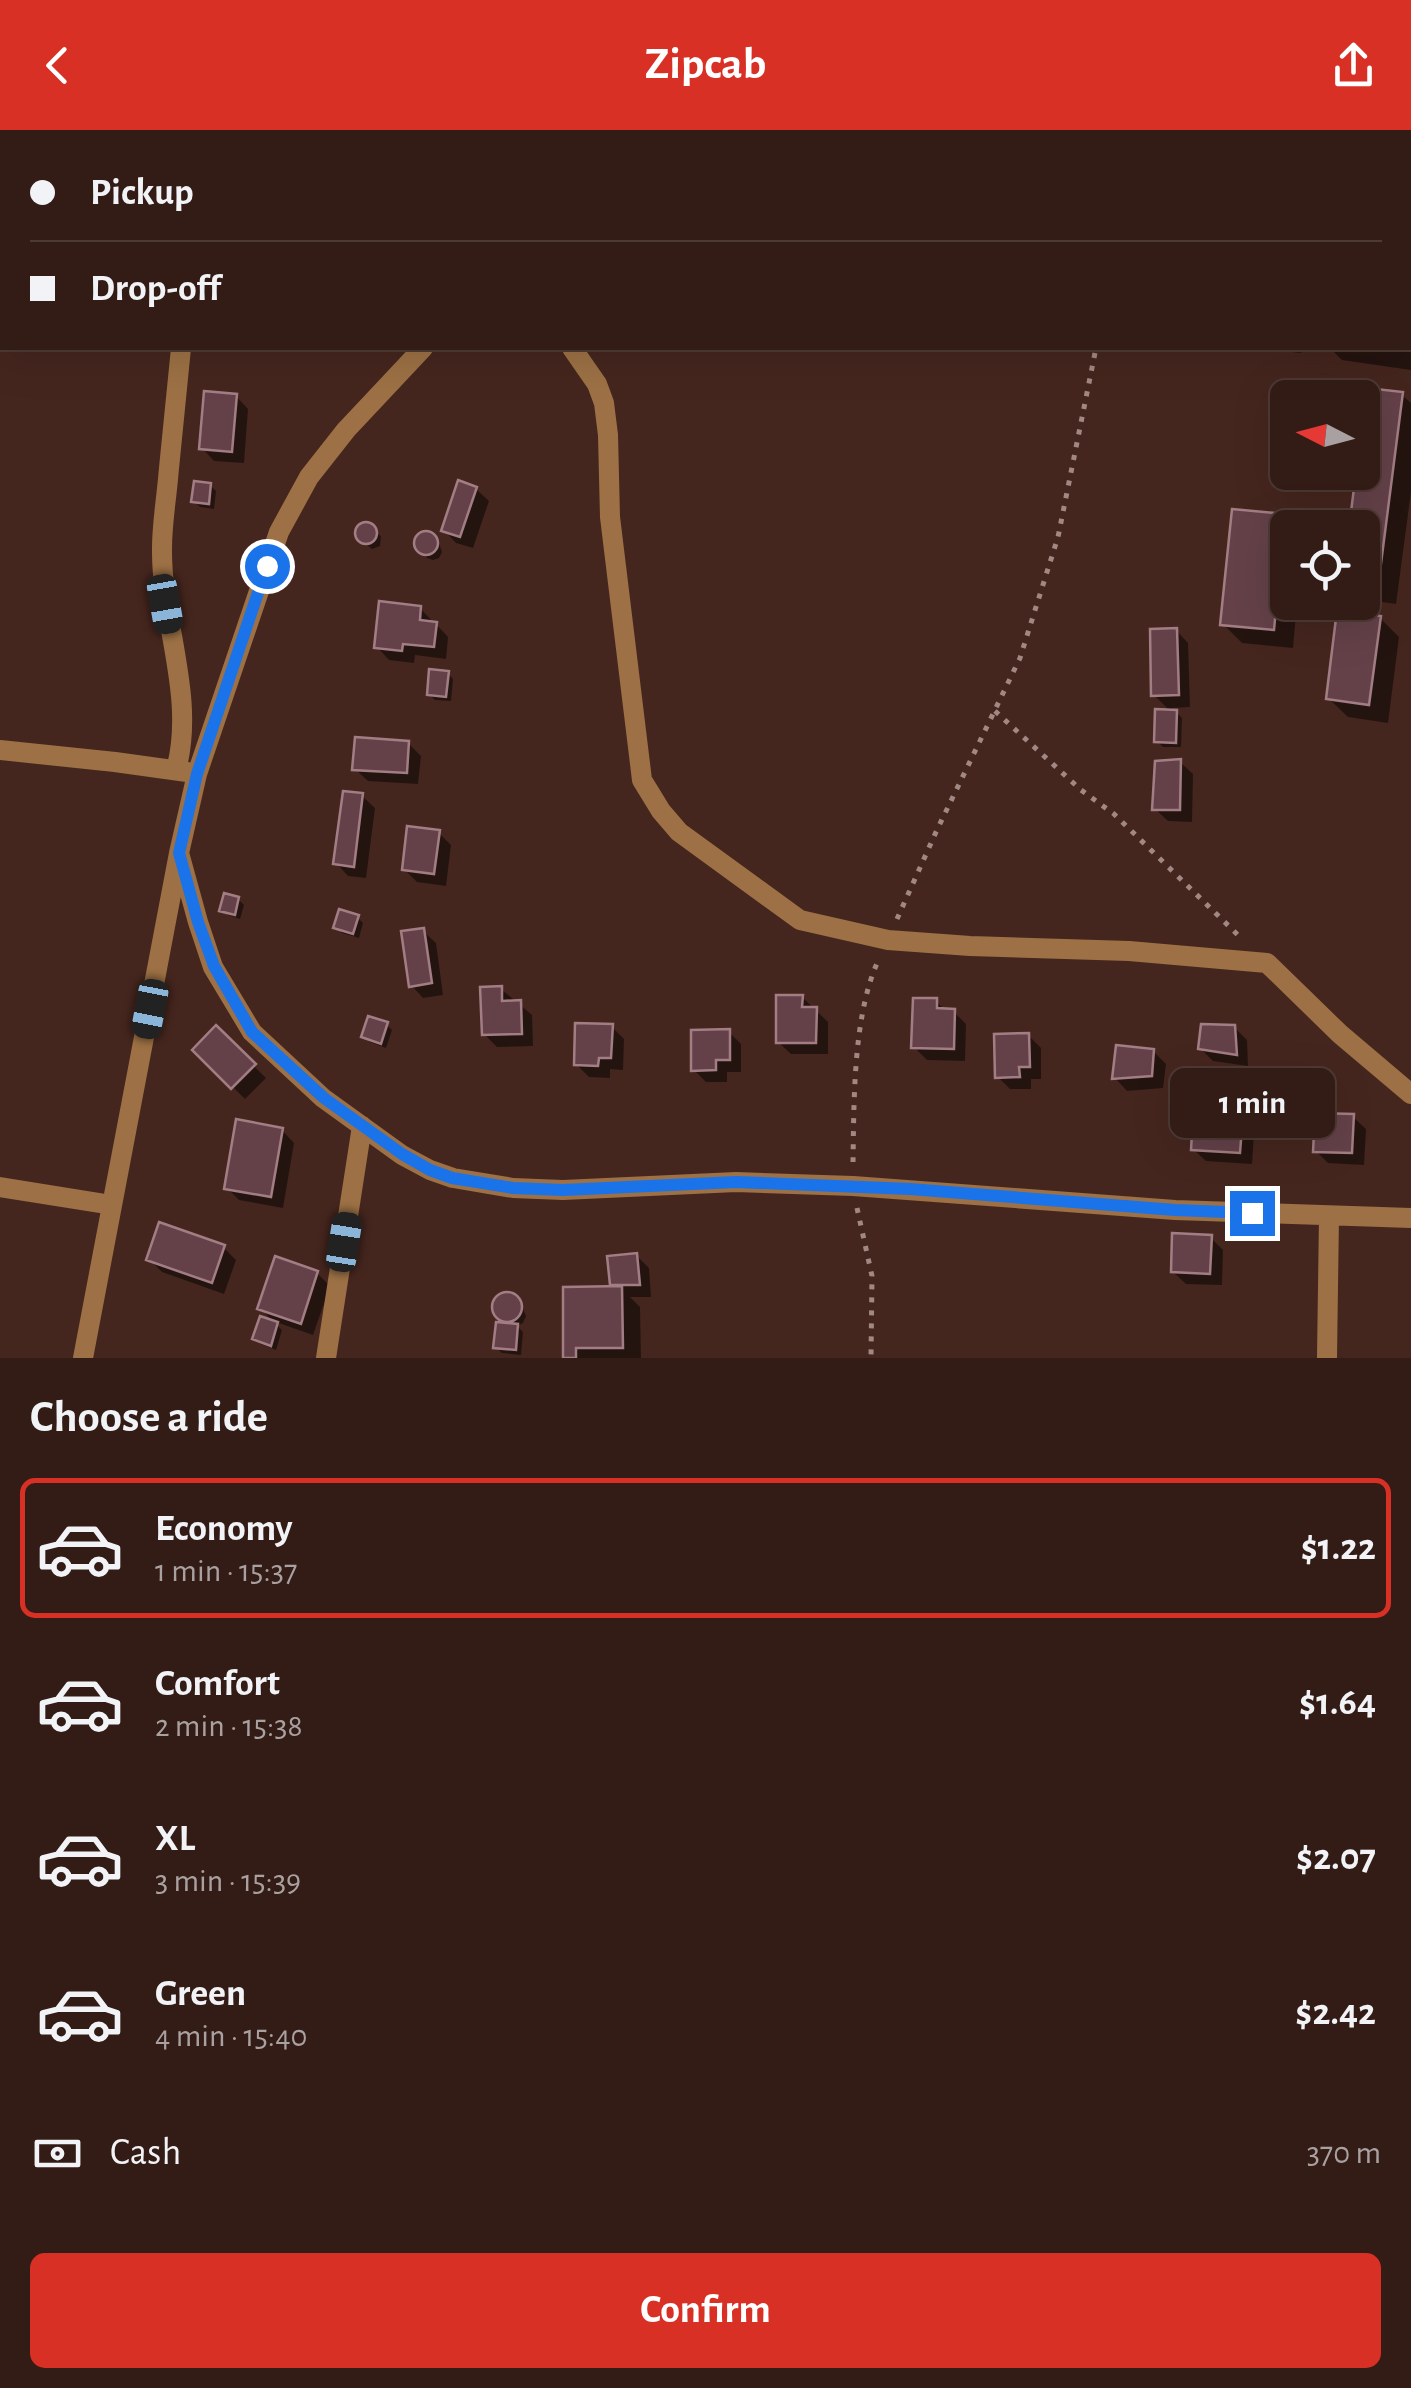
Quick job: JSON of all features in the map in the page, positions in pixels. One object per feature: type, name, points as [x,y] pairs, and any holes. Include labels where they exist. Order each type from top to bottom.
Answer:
[{"type":"street","points":[[176,770],[182,740],[181,685],[165,604],[162,548],[181,350]]},
{"type":"street","points":[[83,1358],[197,774],[279,532],[309,477],[346,430],[421,350]]},
{"type":"street","points":[[573,350],[597,384],[604,403],[610,517],[642,780],[679,832],[800,920],[888,940],[1129,951],[1267,963],[1340,1034],[1411,1094]]},
{"type":"street","points":[[0,750],[197,774]]},
{"type":"street","points":[[179,853],[214,966],[252,1032],[324,1098],[362,1126],[402,1154],[452,1178],[513,1188],[563,1190],[736,1182],[852,1186],[1175,1210],[1411,1218]]},
{"type":"street","points":[[326,1358],[362,1126]]},
{"type":"street","points":[[0,1187],[112,1205]]},
{"type":"street","points":[[1327,1358],[1328,1216]]},
{"type":"path","points":[[871,1358],[872,1276],[852,1186],[860,1030],[870,980],[1020,658],[1058,536],[1096,350]]},
{"type":"path","points":[[995,711],[1081,790],[1114,814],[1267,963]]},
{"type":"building","points":[[1380,389],[1403,392],[1380,571],[1380,510],[1351,510],[1354,490],[1380,490]]},
{"type":"building","points":[[204,391],[237,394],[232,452],[199,449]]},
{"type":"building","points":[[458,480],[477,487],[460,537],[441,531]]},
{"type":"building","points":[[194,481],[211,483],[209,504],[191,502]]},
{"type":"building","points":[[1232,509],[1270,513],[1270,620],[1275,620],[1274,630],[1220,625]]},
{"type":"building","points":[[366,522],[374,525],[374,541],[366,544],[358,541],[355,533],[358,525]]},
{"type":"building","points":[[426,531],[438,543],[426,555],[414,543]]},
{"type":"building","points":[[379,601],[421,606],[420,620],[437,622],[434,647],[403,644],[402,651],[374,648]]},
{"type":"building","points":[[1381,616],[1369,705],[1326,699],[1336,620],[1380,620]]},
{"type":"building","points":[[1177,628],[1179,695],[1151,696],[1150,629]]},
{"type":"building","points":[[429,669],[449,671],[446,697],[427,695]]},
{"type":"building","points":[[1155,709],[1177,710],[1176,743],[1154,742]]},
{"type":"building","points":[[355,737],[409,741],[407,773],[352,770]]},
{"type":"building","points":[[1181,759],[1180,810],[1152,810],[1155,761]]},
{"type":"building","points":[[343,791],[363,793],[354,867],[333,864]]},
{"type":"building","points":[[407,826],[440,830],[434,874],[402,870]]},
{"type":"building","points":[[224,893],[239,897],[235,915],[219,911]]},
{"type":"building","points":[[339,909],[359,915],[353,934],[333,928]]},
{"type":"building","points":[[424,928],[432,983],[409,987],[401,931]]},
{"type":"building","points":[[502,986],[502,1001],[521,1000],[522,1034],[482,1035],[480,987]]},
{"type":"building","points":[[776,995],[803,995],[802,1007],[817,1007],[816,1043],[776,1043]]},
{"type":"building","points":[[913,998],[937,998],[937,1008],[955,1009],[954,1049],[911,1048]]},
{"type":"building","points":[[368,1016],[388,1022],[381,1044],[361,1037]]},
{"type":"building","points":[[575,1023],[613,1024],[611,1058],[599,1058],[598,1066],[574,1065]]},
{"type":"building","points":[[1201,1024],[1235,1025],[1237,1055],[1198,1049]]},
{"type":"building","points":[[216,1025],[256,1064],[231,1089],[192,1050]]},
{"type":"building","points":[[730,1029],[730,1060],[716,1060],[716,1070],[691,1071],[691,1030]]},
{"type":"building","points":[[1029,1033],[1030,1067],[1019,1067],[1020,1077],[995,1078],[994,1034]]},
{"type":"building","points":[[1116,1045],[1154,1049],[1152,1076],[1112,1079]]},
{"type":"building","points":[[1194,1098],[1244,1102],[1240,1153],[1191,1150]]},
{"type":"building","points":[[1315,1113],[1354,1114],[1352,1153],[1313,1152]]},
{"type":"building","points":[[236,1119],[283,1128],[271,1197],[224,1189]]},
{"type":"building","points":[[159,1222],[225,1245],[212,1283],[146,1260]]},
{"type":"building","points":[[1172,1233],[1212,1235],[1210,1274],[1171,1272]]},
{"type":"building","points":[[637,1253],[640,1285],[610,1285],[607,1256]]},
{"type":"building","points":[[275,1256],[318,1271],[301,1324],[257,1309]]},
{"type":"building","points":[[622,1286],[623,1348],[576,1348],[576,1358],[563,1358],[563,1287]]},
{"type":"building","points":[[507,1292],[518,1296],[522,1307],[518,1318],[507,1322],[496,1318],[492,1307],[496,1296]]},
{"type":"building","points":[[260,1316],[278,1322],[271,1346],[252,1339]]},
{"type":"building","points":[[496,1322],[518,1324],[516,1350],[493,1348]]},
{"type":"route","points":[[267,566],[197,774],[179,853],[214,966],[252,1032],[324,1098],[402,1154],[452,1178],[513,1188],[563,1190],[736,1182],[910,1189],[1252,1213]]}]
